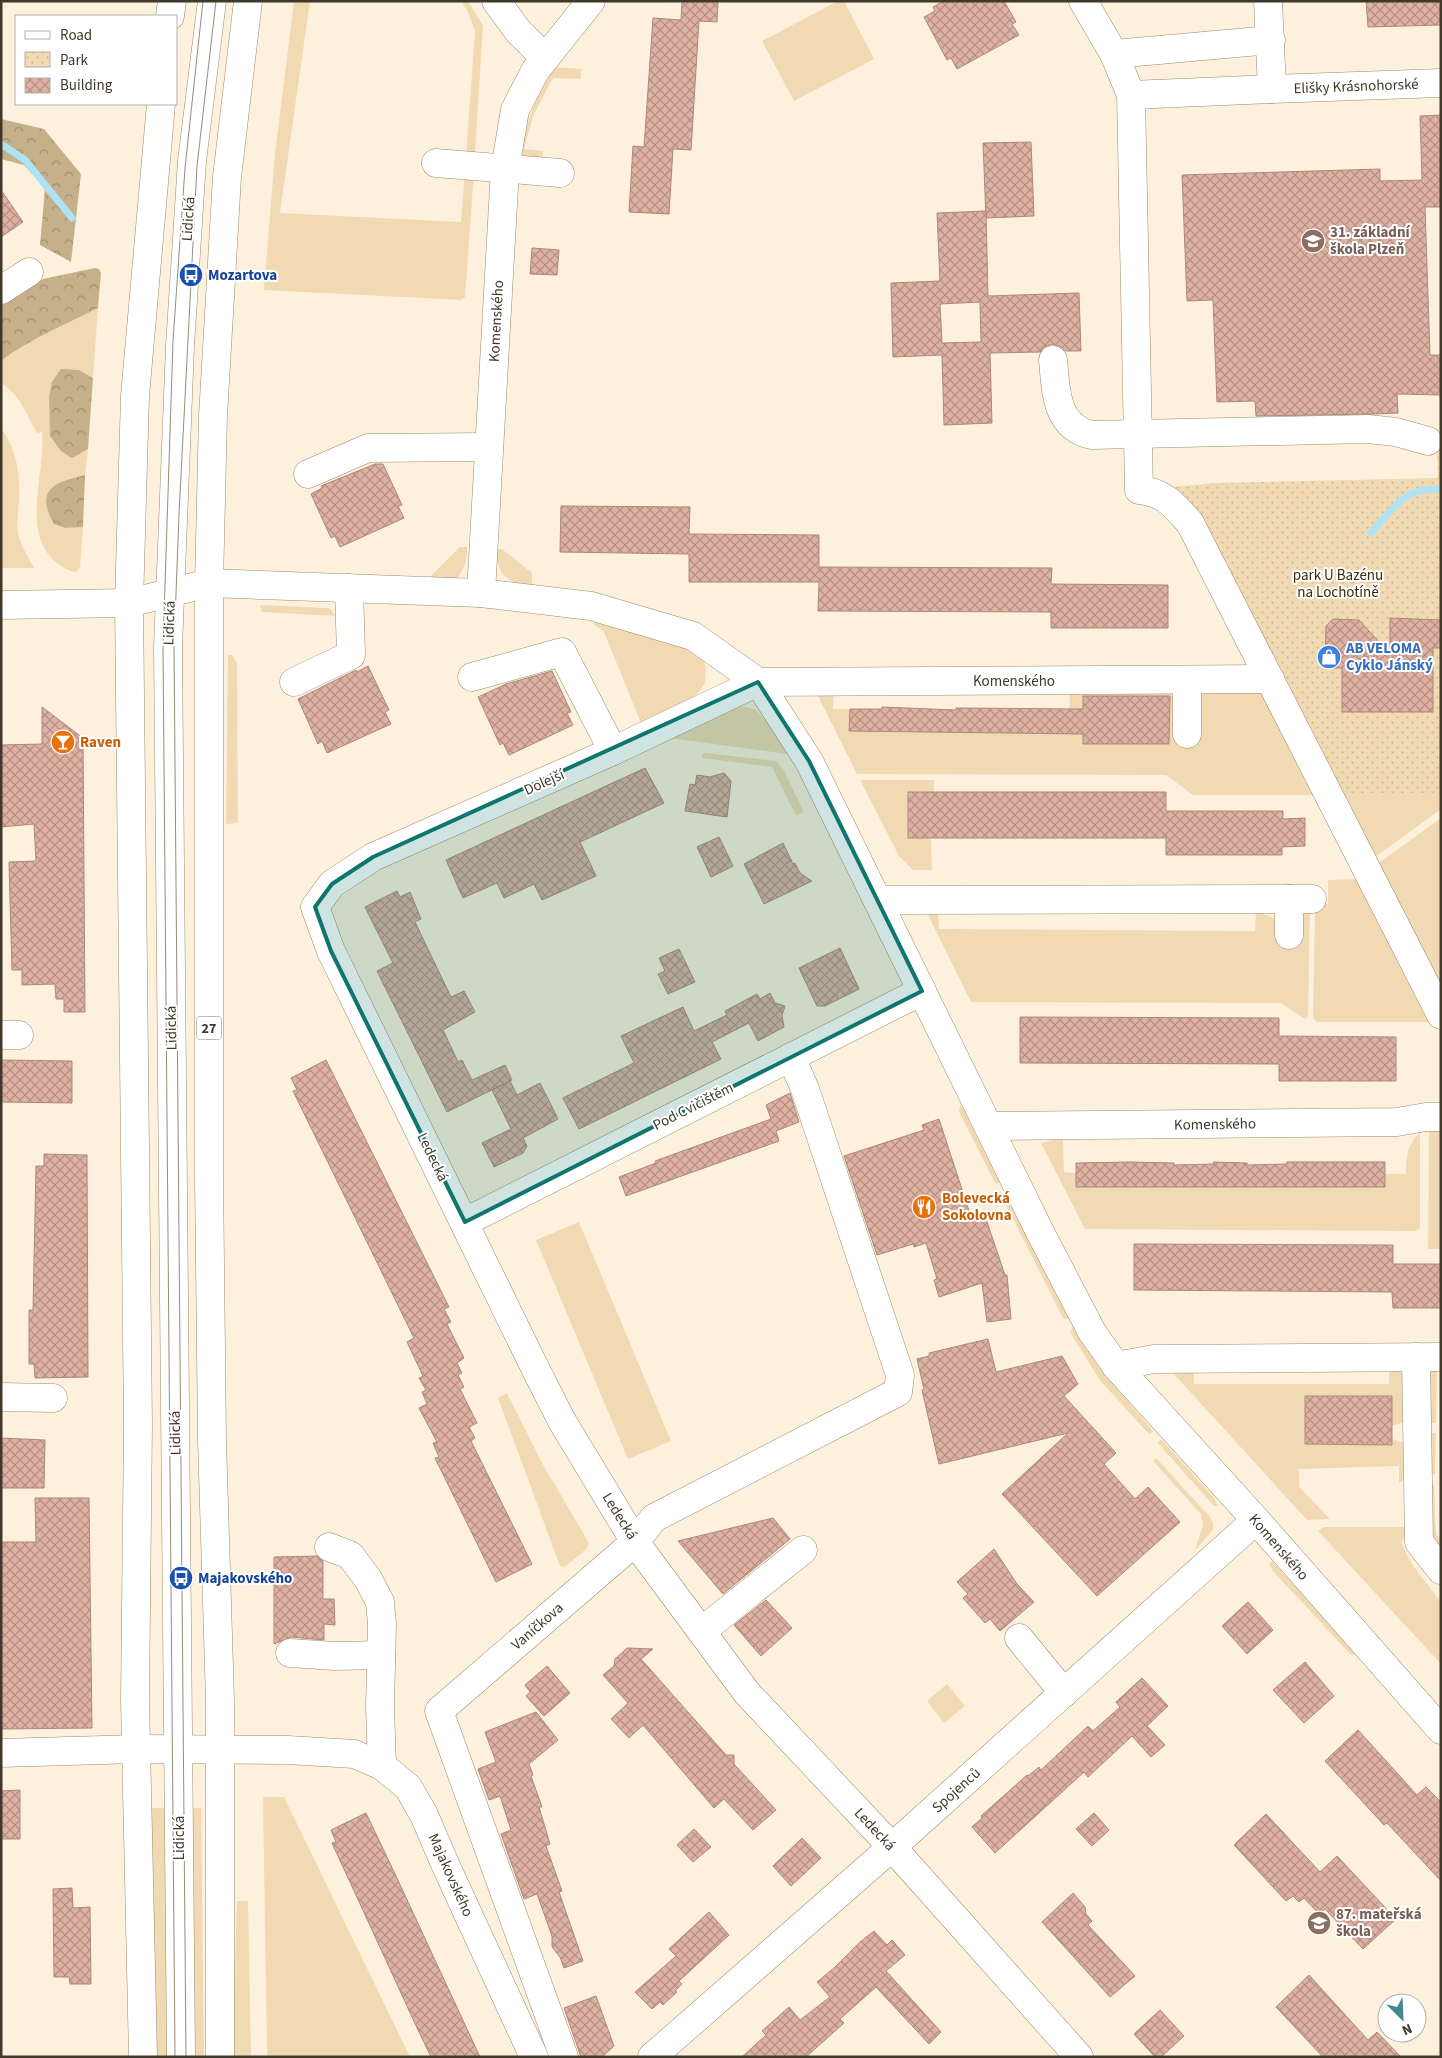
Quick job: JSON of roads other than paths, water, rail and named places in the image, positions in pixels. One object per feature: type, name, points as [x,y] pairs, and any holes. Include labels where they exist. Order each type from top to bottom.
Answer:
[{"type":"street","points":[[170,15],[172,1]]},
{"type":"street","name":"Lidická","points":[[181,2057],[169,849],[170,593],[180,346],[192,161],[212,1]]},
{"type":"street","name":"27","points":[[220,2057],[220,1700],[212,1440],[209,1176],[209,583],[213,416],[228,177],[248,1]]},
{"type":"street","points":[[496,1],[518,31],[545,58]]},
{"type":"street","name":"Komenského","points":[[481,593],[505,169],[515,110],[535,71],[591,1]]},
{"type":"street","points":[[1083,1],[1114,54],[1131,95],[1139,490],[1160,494],[1174,505],[1190,523],[1441,1015]]},
{"type":"street","name":"Elišky Krásnohorské","points":[[1268,1],[1272,89]]},
{"type":"street","points":[[1114,54],[1270,40]]},
{"type":"street","name":"Elišky Krásnohorské","points":[[1131,95],[1441,83]]},
{"type":"street","points":[[143,2057],[135,1700],[138,1425],[129,603],[135,396],[161,105]]},
{"type":"street","points":[[436,163],[560,173]]},
{"type":"street","points":[[1,290],[29,272]]},
{"type":"street","points":[[1054,360],[1056,393],[1065,418],[1079,432],[1091,435],[1368,429],[1396,432],[1428,441]]},
{"type":"street","points":[[308,474],[368,448],[489,447]]},
{"type":"street","points":[[1,605],[129,603],[209,583]]},
{"type":"street","name":"Komenského","points":[[209,583],[481,593],[591,606],[693,636],[758,682],[809,761],[1092,1332],[1116,1366],[1256,1520],[1441,1730]]},
{"type":"street","points":[[294,682],[351,656],[349,588]]},
{"type":"street","points":[[472,677],[562,652],[613,751]]},
{"type":"street","name":"Komenského","points":[[758,682],[1270,679]]},
{"type":"street","points":[[1187,680],[1187,734]]},
{"type":"street","name":"Dolejší","points":[[332,884],[373,857],[613,751],[758,682]]},
{"type":"street","name":"Ledecká","points":[[332,884],[315,907],[330,951],[562,1421],[635,1542],[747,1693],[892,1847],[1079,2057]]},
{"type":"street","points":[[878,900],[1301,899],[1289,935]]},
{"type":"street","name":"Pod Cvičištěm","points":[[465,1222],[922,991]]},
{"type":"street","name":"Vaníčkova","points":[[564,2057],[439,1711],[635,1542],[654,1518],[898,1392],[900,1375],[805,1089],[791,1057]]},
{"type":"street","name":"Komenského","points":[[989,1126],[1397,1122],[1433,1117]]},
{"type":"street","points":[[1116,1366],[1154,1359],[1428,1357],[1419,1542],[1441,1570]]},
{"type":"street","points":[[1,1397],[53,1398]]},
{"type":"street","name":"Spojenců","points":[[652,2057],[892,1847],[1256,1520]]},
{"type":"street","points":[[329,1547],[350,1555],[368,1579],[380,1602],[382,1624],[382,1766]]},
{"type":"street","points":[[702,1631],[803,1550]]},
{"type":"street","points":[[1019,1638],[1064,1693]]},
{"type":"street","points":[[290,1653],[335,1656],[381,1655]]},
{"type":"street","name":"Majakovského","points":[[1,1752],[137,1749],[333,1751],[354,1754],[382,1766],[408,1787],[424,1815],[534,2057]]},
{"type":"waterway","points":[[1,144],[25,160],[72,218]]},
{"type":"waterway","points":[[1371,533],[1392,509],[1409,495],[1422,490],[1441,489]]},
{"type":"tram line","points":[[175,2057],[163,647],[173,341],[185,168],[203,1]]},
{"type":"tram line","points":[[186,2057],[174,647],[197,166],[216,1]]},
{"type":"place","name":"31. základní škola Plzeň","points":[[1313,241]]},
{"type":"place","name":"Mozartova","points":[[191,275]]},
{"type":"place","name":"AB VELOMA Cyklo Jánský","points":[[1329,657]]},
{"type":"place","name":"Raven","points":[[63,742]]},
{"type":"place","name":"Bolevecká Sokolovna","points":[[924,1207]]},
{"type":"place","name":"Majakovského","points":[[181,1578]]},
{"type":"place","name":"87. mateřská škola","points":[[1319,1923]]},
{"type":"park label","name":"park U Bazénu na Lochotíně","points":[[1338,584]]}]
